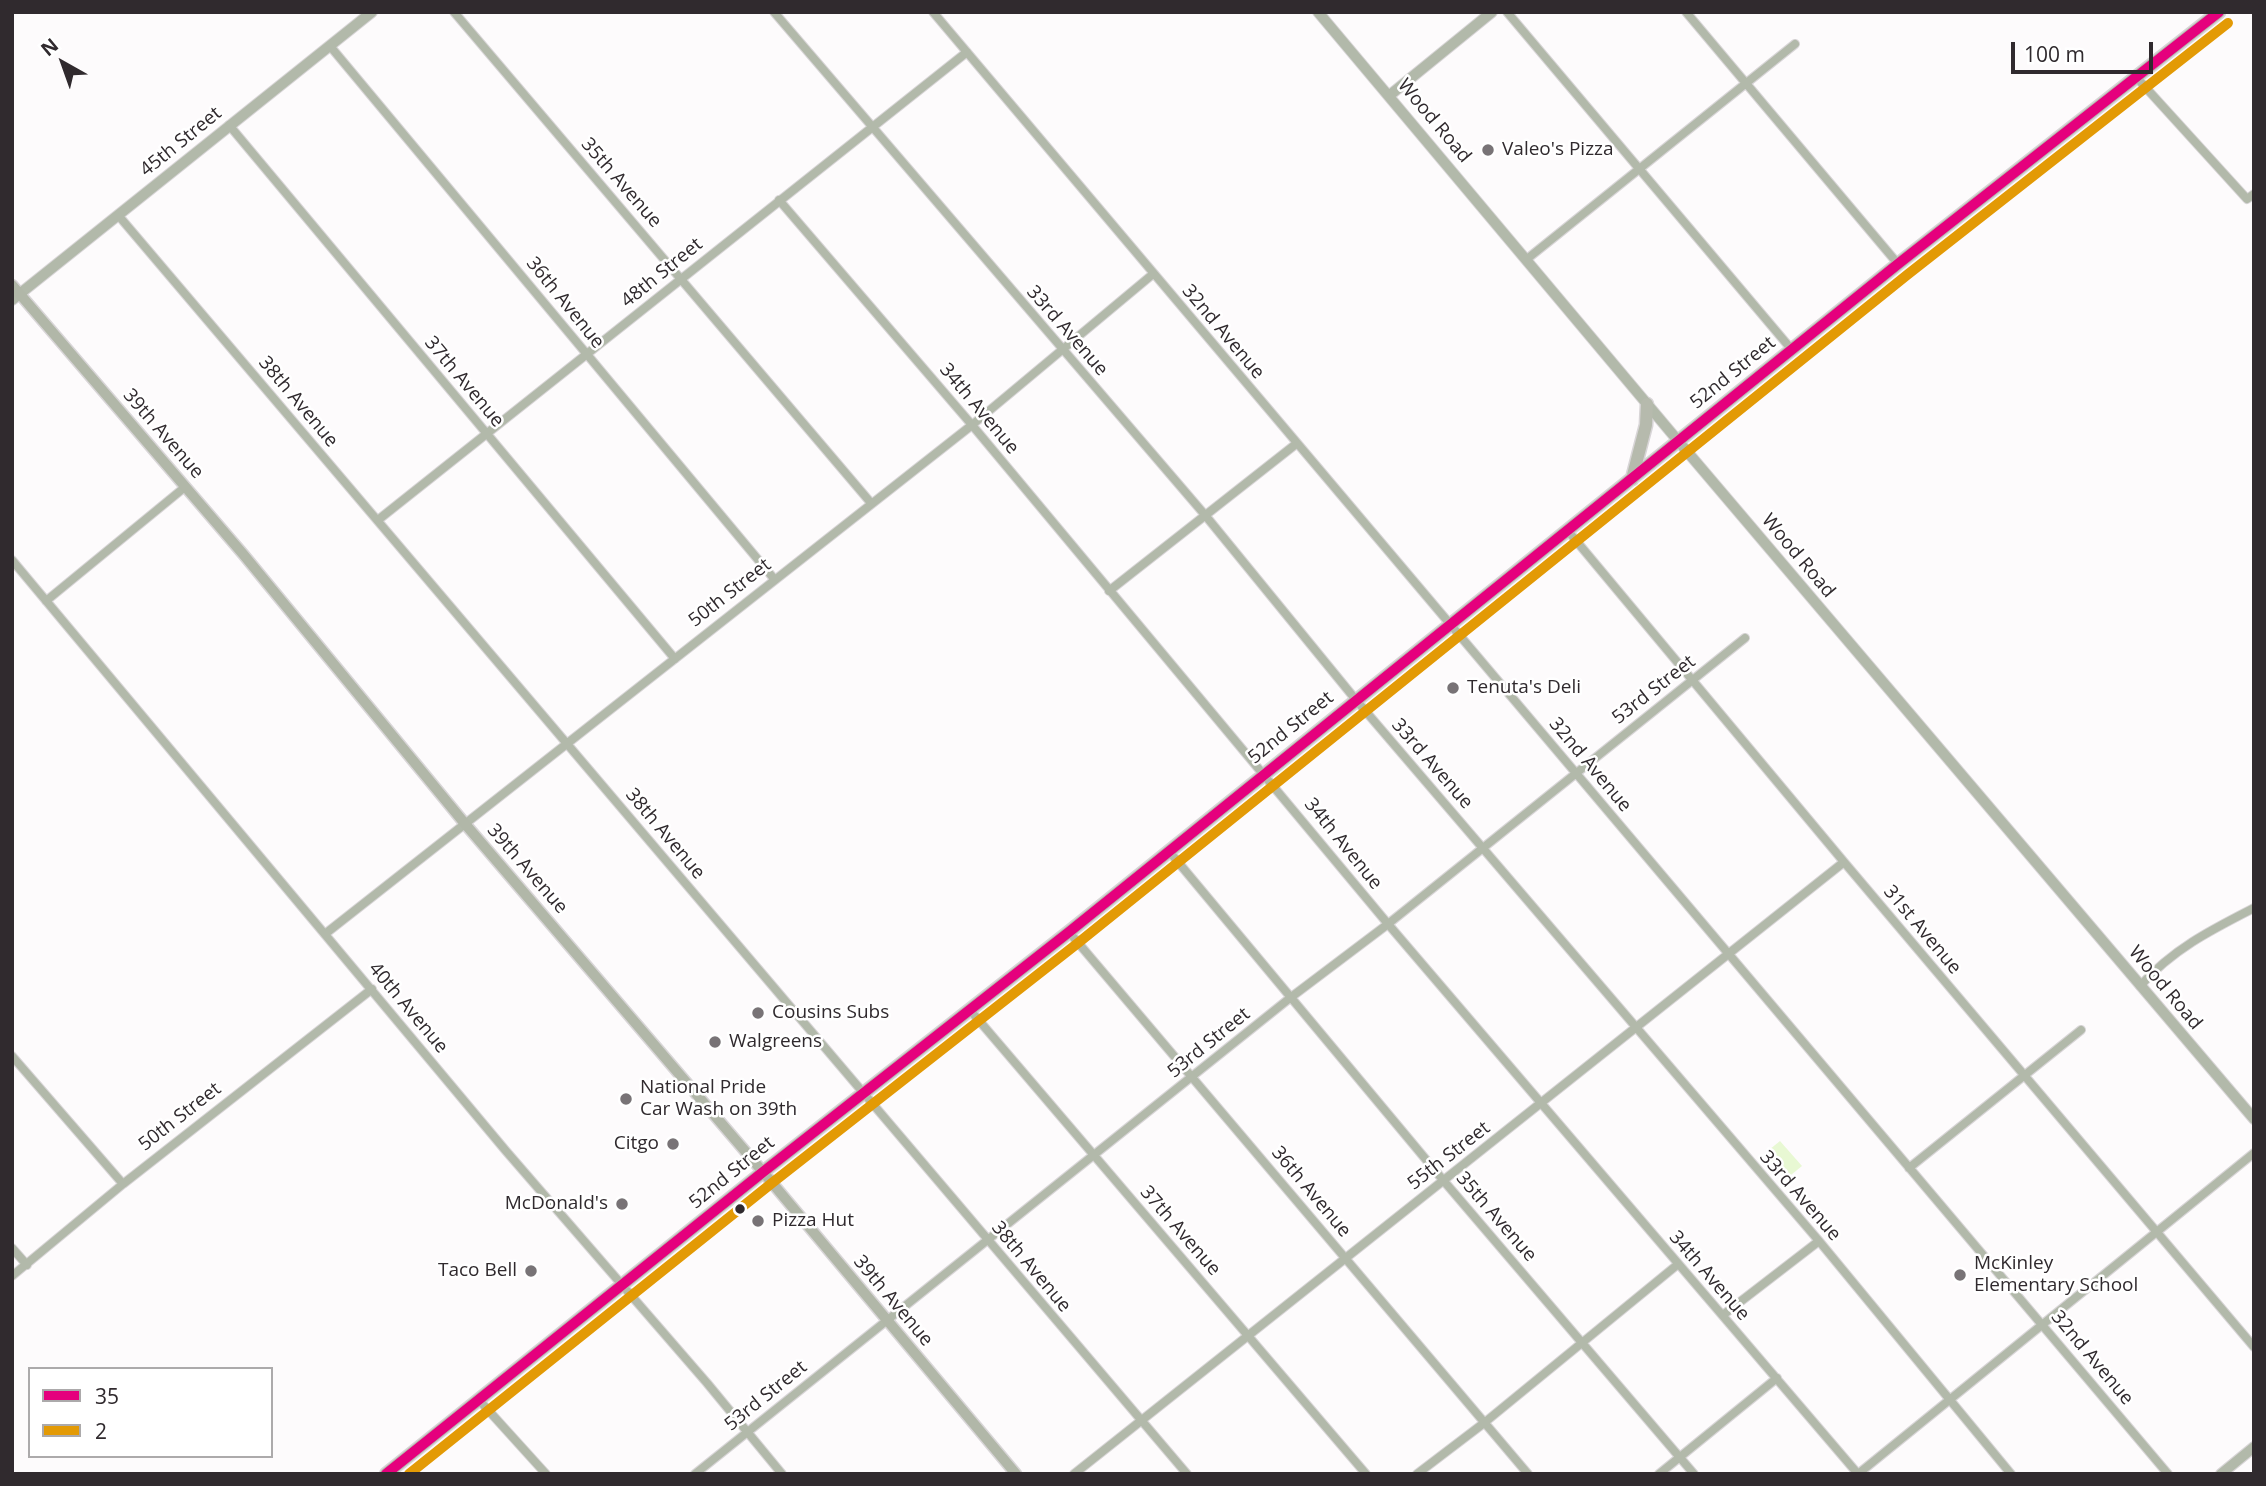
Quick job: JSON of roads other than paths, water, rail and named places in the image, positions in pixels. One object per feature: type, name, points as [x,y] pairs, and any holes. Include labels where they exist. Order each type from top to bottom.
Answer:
[{"type":"main road","name":"52nd Street","points":[[394,1471],[763,1172],[1069,932],[1898,264],[2219,12]]},
{"type":"main road","name":"39th Avenue","points":[[12,285],[16,297],[243,554],[466,825],[763,1172],[1016,1474]]},
{"type":"main road","points":[[1632,480],[1646,425],[1647,404]]},
{"type":"street","name":"45th Street","points":[[16,297],[372,12]]},
{"type":"street","name":"35th Avenue","points":[[454,12],[872,503]]},
{"type":"street","name":"33rd Avenue","points":[[774,12],[1205,515],[1356,700],[1819,1241],[2011,1474]]},
{"type":"street","name":"32nd Avenue","points":[[933,12],[2168,1474]]},
{"type":"street","name":"Wood Road","points":[[1318,12],[2254,1119]]},
{"type":"street","points":[[1390,95],[1492,12]]},
{"type":"street","points":[[1507,12],[1792,350]]},
{"type":"street","points":[[1686,12],[1898,264]]},
{"type":"street","points":[[1527,259],[1795,44]]},
{"type":"street","name":"36th Avenue","points":[[330,46],[775,580]]},
{"type":"street","name":"48th Street","points":[[378,520],[967,52]]},
{"type":"street","points":[[2137,78],[2250,196]]},
{"type":"street","name":"37th Avenue","points":[[229,125],[675,659]]},
{"type":"street","name":"34th Avenue","points":[[779,200],[1265,773],[1388,924],[1858,1474]]},
{"type":"street","name":"38th Avenue","points":[[118,215],[1187,1474]]},
{"type":"street","name":"50th Street","points":[[325,934],[972,425],[1153,274]]},
{"type":"street","points":[[1109,591],[1296,444]]},
{"type":"street","points":[[46,601],[185,487]]},
{"type":"street","name":"31st Avenue","points":[[1568,531],[2254,1347]]},
{"type":"street","name":"40th Avenue","points":[[12,560],[782,1474]]},
{"type":"street","name":"53rd Street","points":[[695,1474],[1745,638]]},
{"type":"street","name":"35th Avenue","points":[[1168,850],[1443,1180],[1694,1474]]},
{"type":"street","name":"55th Street","points":[[1074,1474],[1844,862]]},
{"type":"street","points":[[2140,986],[2161,963],[2192,942],[2254,908]]},
{"type":"street","name":"36th Avenue","points":[[1069,932],[1528,1474]]},
{"type":"street","name":"50th Street","points":[[12,1276],[123,1184],[372,989]]},
{"type":"street","name":"37th Avenue","points":[[970,1010],[1366,1474]]},
{"type":"street","points":[[1909,1168],[2081,1030]]},
{"type":"street","points":[[12,1056],[123,1184]]},
{"type":"street","points":[[1858,1474],[2254,1153]]},
{"type":"street","points":[[1723,1315],[1819,1241]]},
{"type":"street","points":[[12,1248],[27,1265]]},
{"type":"street","points":[[1417,1474],[1484,1423],[1677,1265]]},
{"type":"street","points":[[1659,1474],[1777,1378]]},
{"type":"street","points":[[479,1400],[545,1474]]},
{"type":"street","points":[[2221,1474],[2254,1447]]},
{"type":"place","name":"Valeo's Pizza","points":[[1488,150]]},
{"type":"place","name":"Tenuta's Deli","points":[[1453,688]]},
{"type":"place","name":"Cousins Subs","points":[[758,1013]]},
{"type":"place","name":"Walgreens","points":[[715,1042]]},
{"type":"place","name":"National Pride Car Wash on 39th","points":[[626,1099]]},
{"type":"place","name":"Citgo","points":[[673,1144]]},
{"type":"place","name":"McDonald's","points":[[622,1204]]},
{"type":"place","name":"Pizza Hut","points":[[758,1221]]},
{"type":"place","name":"Taco Bell","points":[[531,1271]]},
{"type":"place","name":"McKinley Elementary School","points":[[1960,1275]]}]
